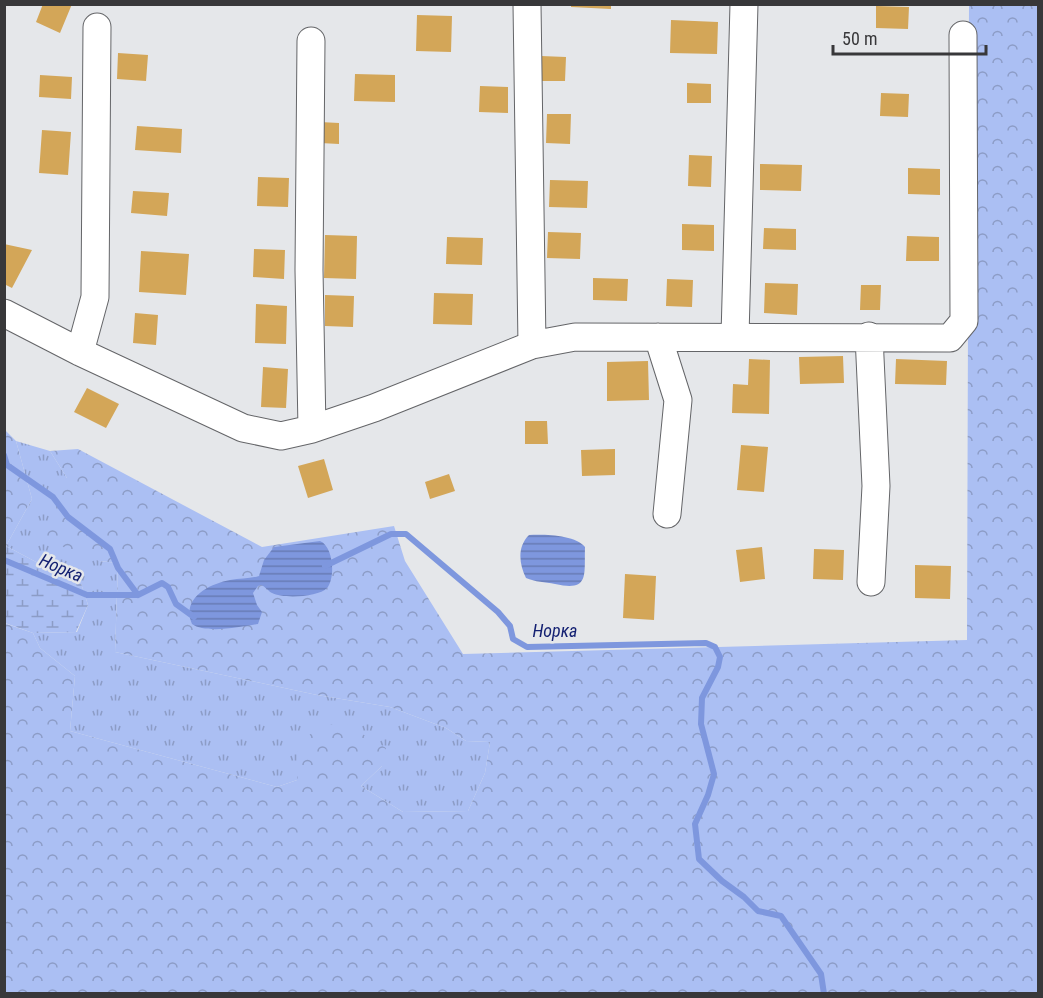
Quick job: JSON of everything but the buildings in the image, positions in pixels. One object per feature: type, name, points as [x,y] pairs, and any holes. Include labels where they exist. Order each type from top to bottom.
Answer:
[{"type":"street","points":[[527,4],[532,345]]},
{"type":"street","points":[[735,336],[744,4]]},
{"type":"street","points":[[80,352],[95,297],[97,27]]},
{"type":"street","points":[[4,313],[80,352],[243,428],[281,436],[312,429],[374,408],[532,345],[574,337],[951,338],[964,321],[963,35]]},
{"type":"street","points":[[311,41],[309,270],[312,429]]},
{"type":"street","points":[[869,336],[876,486],[871,582]]},
{"type":"street","points":[[658,337],[678,400],[666,514]]},
{"type":"green space","points":[[969,5],[1038,5],[1038,993],[5,993],[4,623],[33,633],[40,648],[75,676],[70,731],[277,787],[297,780],[297,753],[307,737],[320,726],[344,723],[386,748],[382,766],[361,786],[403,812],[468,811],[485,773],[490,742],[466,741],[446,728],[390,707],[317,695],[115,652],[118,563],[99,561],[43,539],[67,478],[50,451],[78,449],[262,547],[394,526],[405,561],[463,654],[967,640]]},
{"type":"green space","points":[[5,430],[16,441],[32,499],[6,546],[5,542]]},
{"type":"green space","points":[[16,441],[50,451],[67,478],[99,561],[118,563],[115,652],[317,695],[390,707],[446,728],[466,741],[490,742],[485,773],[468,811],[403,812],[361,786],[382,766],[297,753],[297,780],[277,787],[70,731],[75,676],[40,648],[33,633],[77,632],[88,605],[79,577],[38,563],[6,546],[32,499]]},
{"type":"green space","points":[[5,542],[6,546],[38,563],[79,577],[88,605],[76,632],[33,633],[5,623]]},
{"type":"shaded area","points":[[529,535],[551,535],[581,543],[585,547],[584,573],[580,583],[566,586],[526,578],[520,556],[522,545]]},
{"type":"shaded area","points":[[320,541],[328,549],[332,562],[332,577],[323,591],[309,595],[284,596],[272,593],[261,585],[253,593],[262,612],[258,624],[206,629],[192,624],[190,607],[199,594],[206,589],[230,580],[259,576],[264,560],[274,547]]},
{"type":"waterway","points":[[4,455],[7,465],[53,497],[68,517],[110,549],[118,568],[138,595]]},
{"type":"waterway","name":"Норка","points":[[325,566],[391,534],[406,534],[498,612],[510,626],[513,639],[527,647],[706,643],[715,647],[720,657],[718,667],[702,698],[701,724],[714,774],[708,795],[695,824],[699,859],[758,911],[781,916],[821,974],[824,994]]},
{"type":"waterway","name":"Норка","points":[[4,560],[87,595],[138,595],[162,583],[168,587],[176,604],[194,617]]}]
